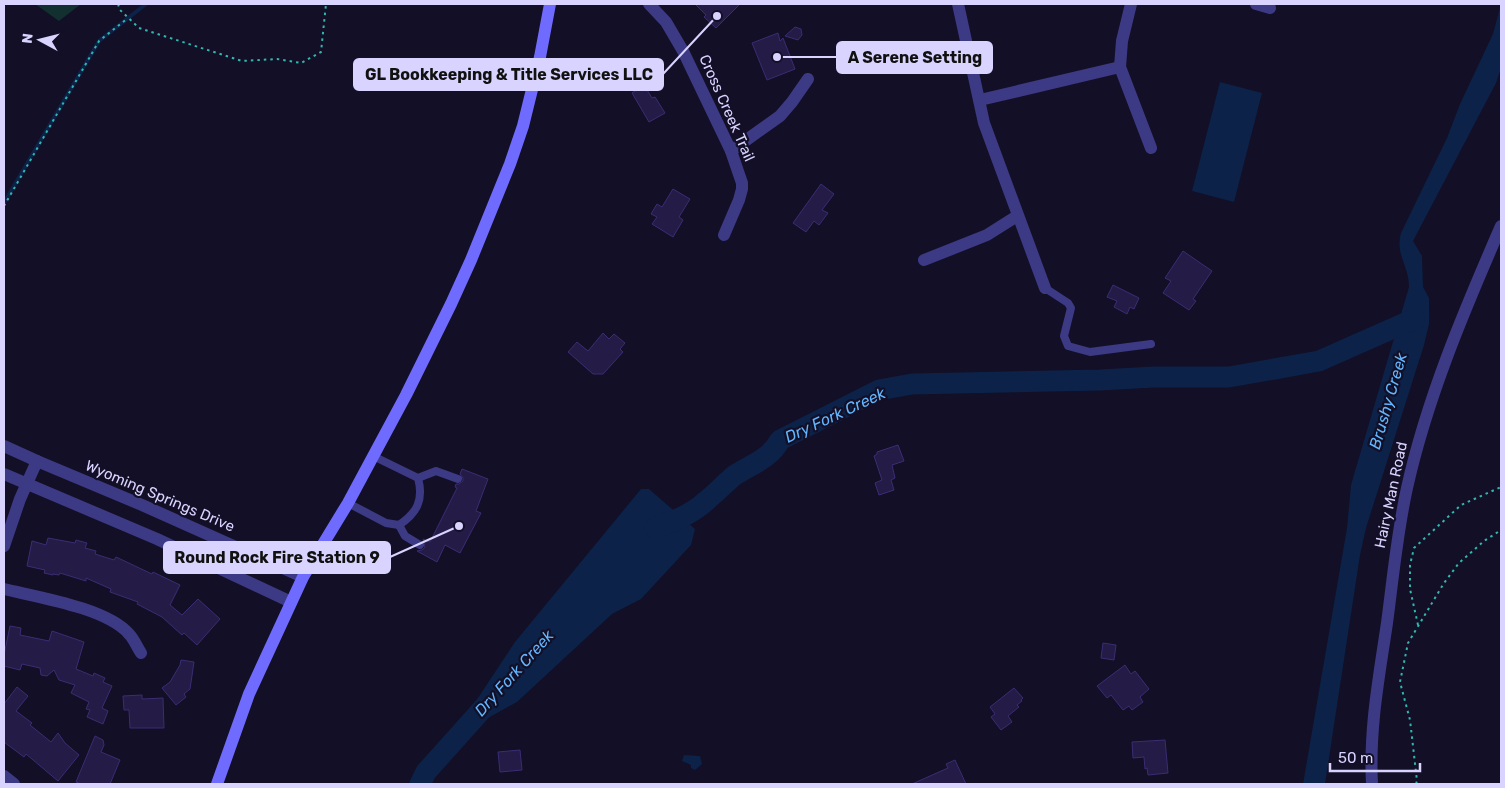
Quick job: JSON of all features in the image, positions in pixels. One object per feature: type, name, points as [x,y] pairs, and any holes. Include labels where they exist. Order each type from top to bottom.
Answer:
[{"type":"main road","points":[[217,784],[249,694],[303,577],[348,503],[406,395],[451,304],[510,164],[523,126],[538,66],[550,4]]},
{"type":"street","name":"Cross Creek Trail","points":[[649,4],[666,22],[679,44],[732,151],[742,183],[742,189],[724,234]]},
{"type":"street","points":[[958,4],[984,123],[1045,288]]},
{"type":"street","points":[[1131,4],[1122,41],[1120,67],[1150,148]]},
{"type":"street","points":[[1256,4],[1270,8]]},
{"type":"street","points":[[980,100],[1120,67]]},
{"type":"street","points":[[732,151],[780,116],[808,79]]},
{"type":"street","points":[[924,260],[987,235],[1017,216]]},
{"type":"street","name":"Hairy Man Road","points":[[1372,784],[1371,738],[1374,705],[1387,623],[1397,538],[1407,488],[1421,435],[1441,374],[1473,290],[1501,226]]},
{"type":"street","name":"Wyoming Springs Drive","points":[[4,446],[303,577]]},
{"type":"street","points":[[4,546],[20,499],[28,484],[36,461]]},
{"type":"street","points":[[4,474],[157,539],[291,602]]},
{"type":"street","points":[[4,589],[88,610],[119,625],[130,634],[141,653]]},
{"type":"street","points":[[4,776],[14,784]]},
{"type":"lane","points":[[1045,288],[1068,303],[1071,308],[1064,336],[1068,346],[1090,352],[1151,344]]},
{"type":"lane","points":[[348,503],[386,523],[399,525],[410,517],[419,505],[421,488],[418,478],[373,456]]},
{"type":"lane","points":[[418,478],[436,471],[458,479]]},
{"type":"lane","points":[[399,525],[405,536],[420,545]]},
{"type":"path","points":[[118,4],[120,10],[139,28],[154,34],[242,61],[277,59],[301,63],[321,52],[326,4]]},
{"type":"path","points":[[4,206],[99,41],[128,18]]},
{"type":"path","points":[[1418,625],[1410,589],[1410,565],[1414,548],[1461,505],[1501,487]]},
{"type":"path","points":[[1416,784],[1410,720],[1400,682],[1408,643],[1444,583],[1459,563],[1484,541],[1501,530]]},
{"type":"green space","points":[[35,4],[81,4],[59,21]]},
{"type":"water","name":"Brushy Creek","points":[[1501,4],[1501,68],[1496,83],[1413,241],[1422,256],[1423,287],[1429,298],[1429,324],[1366,528],[1360,555],[1325,784],[1303,784],[1347,528],[1351,485],[1409,287],[1400,248],[1401,233],[1447,138],[1460,104],[1493,34]]},
{"type":"water","points":[[1220,82],[1262,93],[1234,202],[1192,191]]},
{"type":"water","points":[[641,489],[649,489],[695,529],[691,545],[641,599],[612,614],[517,702],[488,718],[466,716],[515,642]]},
{"type":"water","points":[[684,755],[700,756],[702,764],[695,770],[691,768],[691,765],[682,761]]},
{"type":"building","points":[[695,4],[740,4],[716,28],[704,17],[706,15]]},
{"type":"building","points":[[795,27],[801,29],[802,35],[798,40],[785,36]]},
{"type":"building","points":[[778,33],[780,41],[783,38],[795,69],[767,80],[752,43]]},
{"type":"building","points":[[644,85],[652,98],[655,97],[665,113],[649,122],[632,93]]},
{"type":"building","points":[[821,184],[834,194],[822,210],[828,213],[819,225],[814,221],[806,232],[793,223]]},
{"type":"building","points":[[673,189],[690,199],[679,217],[683,220],[673,237],[652,224],[657,217],[651,214],[657,204],[662,207]]},
{"type":"building","points":[[1183,251],[1212,271],[1193,299],[1196,301],[1189,310],[1163,293],[1171,281],[1165,278]]},
{"type":"building","points":[[1113,285],[1139,298],[1134,309],[1130,307],[1127,314],[1114,307],[1117,301],[1107,297]]},
{"type":"building","points":[[603,333],[609,339],[614,334],[625,343],[620,349],[623,352],[603,374],[593,374],[568,352],[577,342],[588,351]]},
{"type":"building","points":[[898,445],[904,461],[892,465],[895,478],[891,480],[894,490],[879,495],[875,483],[882,480],[874,456],[877,452]]},
{"type":"building","points":[[462,469],[488,479],[476,511],[481,513],[460,553],[445,545],[437,562],[417,551],[425,547],[423,539],[430,542],[457,488],[455,487],[456,484],[463,481],[460,474]]},
{"type":"building","points":[[48,538],[75,543],[76,540],[87,543],[85,548],[96,551],[95,554],[114,560],[116,557],[152,574],[153,572],[180,585],[170,605],[182,615],[198,599],[220,619],[197,645],[184,633],[182,635],[162,617],[137,604],[138,602],[110,592],[111,589],[86,578],[86,581],[60,573],[59,575],[53,575],[44,573],[45,570],[27,566],[32,541],[46,545]]},
{"type":"building","points":[[10,626],[21,628],[20,635],[49,641],[52,631],[84,642],[76,669],[93,676],[94,673],[105,678],[103,682],[112,686],[102,708],[108,711],[103,724],[87,717],[90,710],[86,709],[89,702],[71,693],[75,685],[59,680],[54,670],[47,676],[41,675],[40,668],[22,664],[20,670],[4,666],[4,655]]},
{"type":"building","points":[[1103,643],[1116,645],[1114,660],[1101,658]]},
{"type":"building","points":[[181,660],[194,662],[190,689],[184,694],[186,697],[176,705],[162,688],[170,682]]},
{"type":"building","points":[[1125,665],[1131,674],[1135,671],[1149,689],[1140,697],[1143,702],[1132,710],[1129,706],[1123,710],[1111,695],[1107,698],[1097,686]]},
{"type":"building","points":[[17,687],[28,696],[16,711],[32,723],[30,725],[51,742],[58,733],[65,743],[79,755],[58,781],[26,754],[24,757],[4,742],[4,704]]},
{"type":"building","points":[[1014,688],[1023,698],[1017,705],[1019,707],[1008,716],[1012,722],[1001,730],[991,717],[995,714],[990,707]]},
{"type":"building","points":[[142,695],[142,699],[163,698],[164,728],[130,728],[129,710],[124,710],[123,696]]},
{"type":"building","points":[[95,736],[103,740],[104,745],[101,752],[120,760],[110,784],[82,784],[76,782]]},
{"type":"building","points":[[1165,740],[1168,773],[1148,775],[1147,768],[1145,769],[1144,757],[1133,758],[1132,742]]},
{"type":"building","points":[[520,750],[522,770],[500,772],[498,752]]},
{"type":"building","points":[[955,760],[966,784],[912,784],[948,768],[946,764]]},
{"type":"waterway","points":[[4,203],[99,41],[146,4]]},
{"type":"waterway","name":"Dry Fork Creek","points":[[655,528],[695,510],[735,475],[766,457],[780,440],[879,390],[912,384],[1154,377],[1229,377],[1319,361],[1414,319]]},
{"type":"waterway","name":"Dry Fork Creek","points":[[420,784],[426,772],[495,695]]},
{"type":"place","name":"GL Bookkeeping & Title Services LLC","points":[[717,16]]},
{"type":"place","name":"A Serene Setting","points":[[777,57]]},
{"type":"place","name":"Round Rock Fire Station 9","points":[[459,526]]}]
